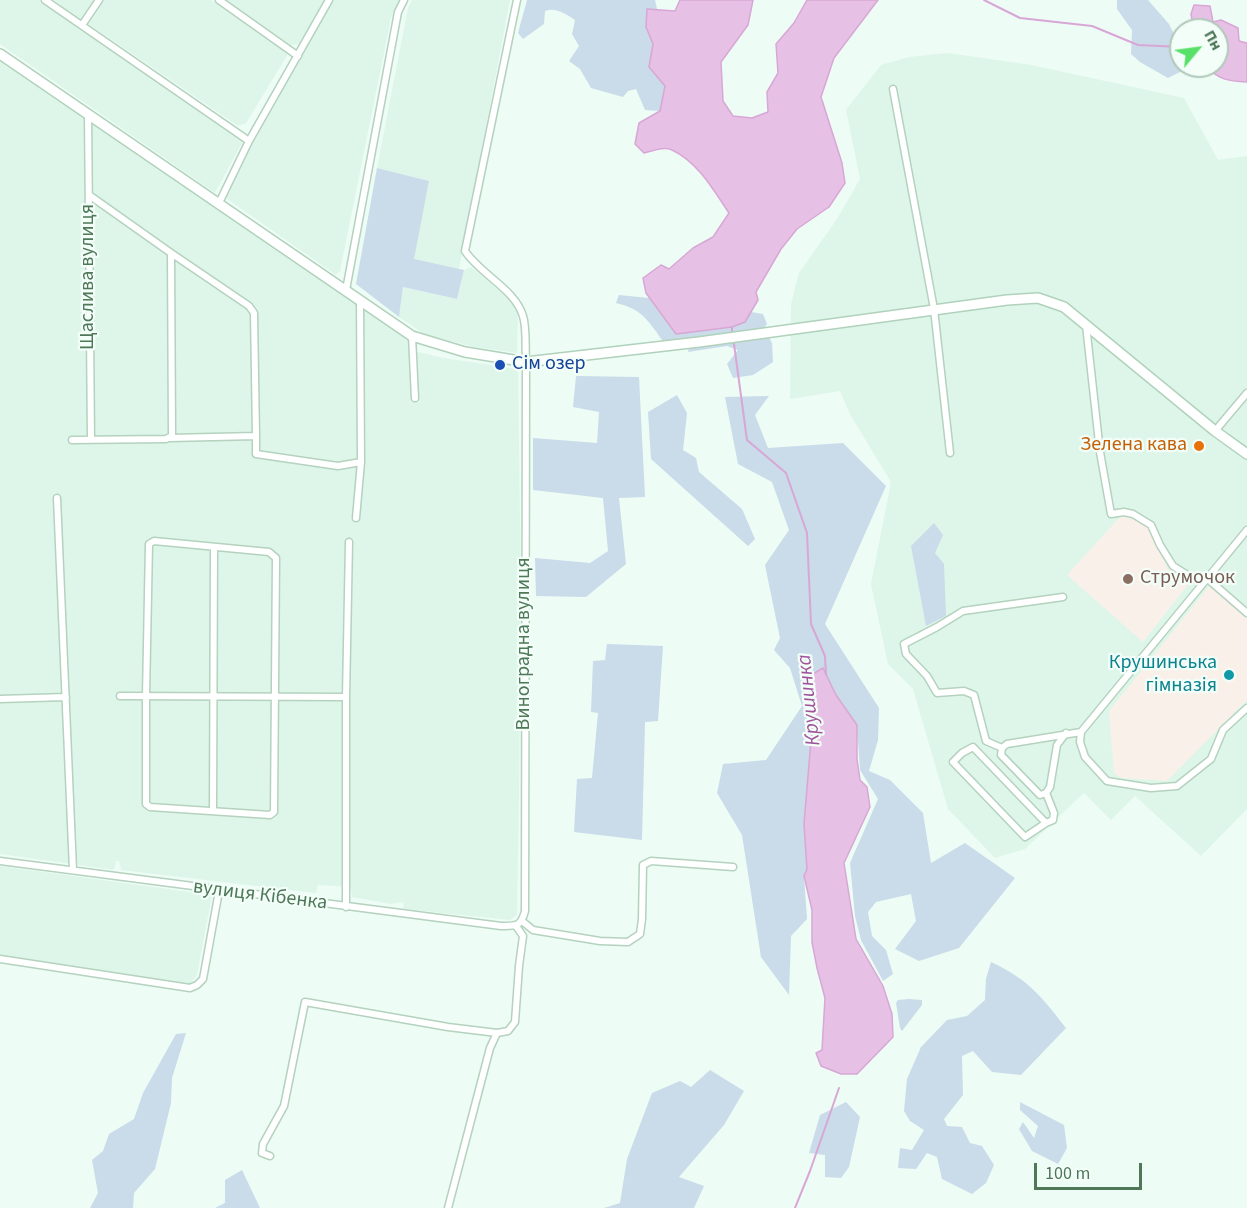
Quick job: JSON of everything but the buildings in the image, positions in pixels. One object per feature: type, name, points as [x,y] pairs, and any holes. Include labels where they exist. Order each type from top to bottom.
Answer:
[{"type":"street","points":[[45,0],[249,141]]},
{"type":"street","points":[[82,25],[99,0]]},
{"type":"street","points":[[219,0],[298,56]]},
{"type":"street","points":[[219,204],[249,141],[329,0]]},
{"type":"street","points":[[346,290],[398,12],[404,0]]},
{"type":"street","name":"Виноградна вулиця","points":[[497,1033],[508,1031],[515,1022],[523,936],[519,923],[525,911],[526,362],[524,318],[517,301],[474,264],[465,251],[518,0]]},
{"type":"street","points":[[0,54],[412,336],[465,352],[526,362],[699,342],[934,309],[1038,298],[1064,307],[1215,432],[1246,452]]},
{"type":"street","points":[[893,89],[934,309],[950,453]]},
{"type":"street","name":"Щаслива вулиця","points":[[88,114],[90,440]]},
{"type":"street","points":[[89,195],[249,306],[254,313],[256,454],[338,466],[361,462]]},
{"type":"street","points":[[170,438],[172,436],[171,253]]},
{"type":"street","points":[[356,518],[361,462],[360,299]]},
{"type":"street","points":[[1086,325],[1100,452],[1111,514],[1124,512],[1133,514],[1151,525],[1160,546],[1173,566],[1194,579],[1209,580],[1247,613]]},
{"type":"street","points":[[412,336],[415,398]]},
{"type":"street","points":[[1215,432],[1247,393]]},
{"type":"street","points":[[72,440],[256,436]]},
{"type":"street","points":[[57,498],[73,870]]},
{"type":"street","points":[[1247,530],[1081,732],[1080,742],[1085,757],[1107,781],[1151,788],[1177,786],[1211,759],[1223,730],[1247,708]]},
{"type":"street","points":[[154,541],[269,552],[276,558],[274,812],[261,816],[150,807],[146,804],[146,696],[149,544],[154,541]]},
{"type":"street","points":[[346,907],[346,697],[350,542]]},
{"type":"street","points":[[213,811],[214,547]]},
{"type":"street","points":[[986,741],[974,695],[964,691],[937,693],[927,676],[906,654],[904,644],[963,611],[1063,597]]},
{"type":"street","points":[[120,696],[346,697]]},
{"type":"street","points":[[0,699],[66,697]]},
{"type":"street","points":[[1066,733],[1057,745],[1050,787],[1040,795],[1001,755],[1002,748],[1007,744],[1066,733],[1081,732]]},
{"type":"street","points":[[1002,748],[986,741],[962,753],[953,762],[1025,837],[1053,819],[1054,813],[1046,792]]},
{"type":"street","points":[[973,747],[1046,823]]},
{"type":"street","name":"вулиця Кібенка","points":[[0,861],[501,926],[519,923]]},
{"type":"street","points":[[519,923],[533,930],[600,941],[628,942],[640,934],[643,865],[651,861],[733,867]]},
{"type":"street","points":[[0,959],[190,988],[202,979],[219,891]]},
{"type":"street","points":[[270,1156],[262,1153],[263,1144],[284,1106],[306,1002],[448,1027],[497,1033],[490,1048],[448,1208]]},
{"type":"shaded area","points":[[0,0],[39,0],[243,141],[215,193],[0,44]]},
{"type":"shaded area","points":[[54,0],[97,0],[82,21]]},
{"type":"shaded area","points":[[102,0],[211,0],[288,54],[246,123],[238,126],[87,23]]},
{"type":"shaded area","points":[[226,0],[326,0],[302,44],[290,45]]},
{"type":"shaded area","points":[[333,0],[400,0],[391,18],[340,271],[336,275],[226,198],[253,143]]},
{"type":"shaded area","points":[[412,0],[510,0],[459,269],[413,260],[429,181],[377,168],[408,8]]},
{"type":"shaded area","points":[[527,0],[655,0],[657,9],[647,9],[646,27],[653,44],[649,67],[665,86],[660,111],[645,110],[636,89],[628,91],[623,97],[591,88],[580,69],[569,61],[579,46],[572,34],[575,20],[564,13],[553,10],[545,11],[544,24],[523,39],[518,33]]},
{"type":"shaded area","points":[[680,0],[753,0],[748,25],[721,62],[723,101],[733,116],[752,118],[768,112],[767,92],[778,73],[776,44],[794,23],[807,0],[878,0],[834,58],[821,97],[842,163],[845,183],[829,207],[797,229],[781,249],[756,292],[758,300],[745,322],[732,327],[676,334],[646,293],[643,278],[661,265],[669,269],[693,248],[713,237],[729,213],[698,169],[681,155],[666,148],[644,153],[635,144],[639,123],[660,111],[665,86],[649,67],[653,44],[646,27],[647,9],[675,11]]},
{"type":"shaded area","points":[[1117,0],[1148,0],[1169,24],[1169,78],[1140,62],[1131,54],[1132,30],[1117,9]]},
{"type":"shaded area","points":[[1194,5],[1210,6],[1212,18],[1192,18]]},
{"type":"shaded area","points":[[1229,24],[1238,28],[1239,41],[1247,43],[1247,82],[1222,78],[1229,78]]},
{"type":"shaded area","points":[[948,53],[1031,65],[1184,98],[1218,160],[1247,156],[1247,809],[1201,856],[1135,796],[1111,820],[1084,793],[1025,849],[995,858],[948,809],[913,689],[888,664],[871,584],[891,482],[851,416],[840,391],[790,399],[791,304],[799,273],[837,219],[860,179],[846,110],[881,65],[909,57]]},
{"type":"shaded area","points":[[0,57],[410,340],[410,348],[443,358],[518,369],[521,593],[519,795],[517,915],[510,920],[404,909],[403,902],[391,904],[352,897],[351,887],[318,885],[316,893],[121,870],[119,861],[116,861],[114,870],[0,854]]},
{"type":"shaded area","points":[[377,168],[429,181],[414,259],[464,270],[457,299],[403,287],[399,317],[356,284]]},
{"type":"shaded area","points":[[471,267],[513,302],[518,313],[517,353],[474,347],[424,334],[399,317],[403,287],[457,299],[464,270]]},
{"type":"shaded area","points":[[619,295],[649,298],[676,334],[745,322],[751,312],[763,314],[767,324],[764,328],[750,332],[665,344],[650,323],[639,313],[616,303]]},
{"type":"shaded area","points":[[768,335],[772,343],[773,362],[753,375],[733,378],[727,364],[738,350],[727,346],[688,352],[689,347]]},
{"type":"shaded area","points":[[576,376],[639,377],[645,497],[619,498],[626,564],[586,597],[536,596],[535,558],[590,563],[608,551],[603,498],[533,490],[533,438],[597,443],[599,412],[573,407]]},
{"type":"shaded area","points":[[677,395],[687,413],[683,450],[696,458],[699,472],[742,509],[755,539],[748,546],[651,459],[648,412]]},
{"type":"shaded area","points":[[769,396],[755,415],[768,448],[843,443],[886,486],[825,624],[879,708],[878,740],[869,771],[890,780],[923,813],[931,863],[965,843],[1015,878],[959,948],[919,961],[895,949],[916,921],[911,894],[876,902],[868,912],[872,936],[886,950],[893,974],[883,981],[861,940],[855,916],[850,863],[878,799],[860,770],[857,725],[836,695],[822,668],[803,680],[813,702],[804,824],[807,919],[791,936],[789,995],[761,957],[742,835],[717,793],[723,764],[766,760],[802,706],[790,668],[774,650],[780,638],[765,565],[789,530],[772,482],[738,464],[725,397]]},
{"type":"shaded area","name":"Струмочок","points":[[1126,516],[1150,526],[1168,570],[1171,569],[1190,582],[1143,642],[1067,575],[1120,517]]},
{"type":"shaded area","points":[[934,523],[943,535],[935,553],[944,564],[946,616],[926,626],[911,546]]},
{"type":"shaded area","points":[[1210,585],[1247,618],[1247,700],[1167,781],[1121,778],[1114,773],[1109,711]]},
{"type":"shaded area","points":[[607,644],[663,646],[658,721],[645,722],[642,840],[574,832],[577,779],[592,778],[598,713],[591,712],[593,661],[605,660]]},
{"type":"shaded area","points":[[823,668],[836,695],[857,725],[857,759],[860,780],[867,787],[870,807],[844,863],[856,939],[883,986],[892,1014],[893,1037],[857,1074],[841,1074],[821,1066],[816,1053],[822,1050],[825,998],[812,942],[812,910],[804,876],[807,869],[804,824],[813,702],[803,680]]},
{"type":"shaded area","points":[[0,866],[212,895],[197,975],[189,985],[0,955]]},
{"type":"shaded area","points":[[991,962],[1025,982],[1066,1028],[1021,1075],[992,1072],[973,1051],[962,1056],[963,1095],[944,1119],[947,1126],[962,1127],[970,1143],[982,1146],[994,1165],[986,1183],[972,1194],[942,1179],[937,1157],[927,1153],[916,1169],[898,1168],[900,1148],[912,1150],[924,1130],[910,1121],[904,1111],[907,1079],[921,1047],[947,1020],[967,1016],[985,1000],[986,979]]},
{"type":"shaded area","points":[[898,1000],[922,1000],[922,1005],[902,1031],[896,1003]]},
{"type":"shaded area","points":[[186,1033],[172,1078],[171,1103],[155,1169],[134,1193],[133,1208],[90,1208],[98,1193],[92,1160],[103,1151],[109,1134],[134,1119],[143,1093],[176,1034]]},
{"type":"shaded area","points":[[710,1070],[744,1091],[724,1125],[679,1177],[704,1186],[694,1208],[604,1208],[620,1203],[627,1159],[652,1093],[680,1081],[691,1087]]},
{"type":"shaded area","points":[[846,1102],[860,1117],[849,1167],[841,1178],[825,1177],[825,1155],[809,1153],[820,1115]]},
{"type":"shaded area","points":[[1020,1102],[1064,1125],[1067,1148],[1058,1164],[1032,1151],[1019,1129],[1023,1122],[1034,1138],[1038,1126],[1020,1110]]},
{"type":"shaded area","points":[[242,1170],[260,1208],[215,1208],[225,1203],[225,1180]]},
{"type":"waterway","points":[[984,0],[1020,18],[1092,26],[1138,45],[1169,46]]},
{"type":"waterway","name":"Крушинка","points":[[734,344],[747,440],[786,473],[807,533],[811,624],[825,656],[826,675]]},
{"type":"waterway","name":"Крушинка","points":[[795,1208],[839,1088]]},
{"type":"place","name":"Сім озер","points":[[500,365]]},
{"type":"place","name":"Зелена кава","points":[[1199,446]]},
{"type":"place","name":"Струмочок","points":[[1128,579]]},
{"type":"place","name":"Крушинська гімназія","points":[[1229,675]]}]
